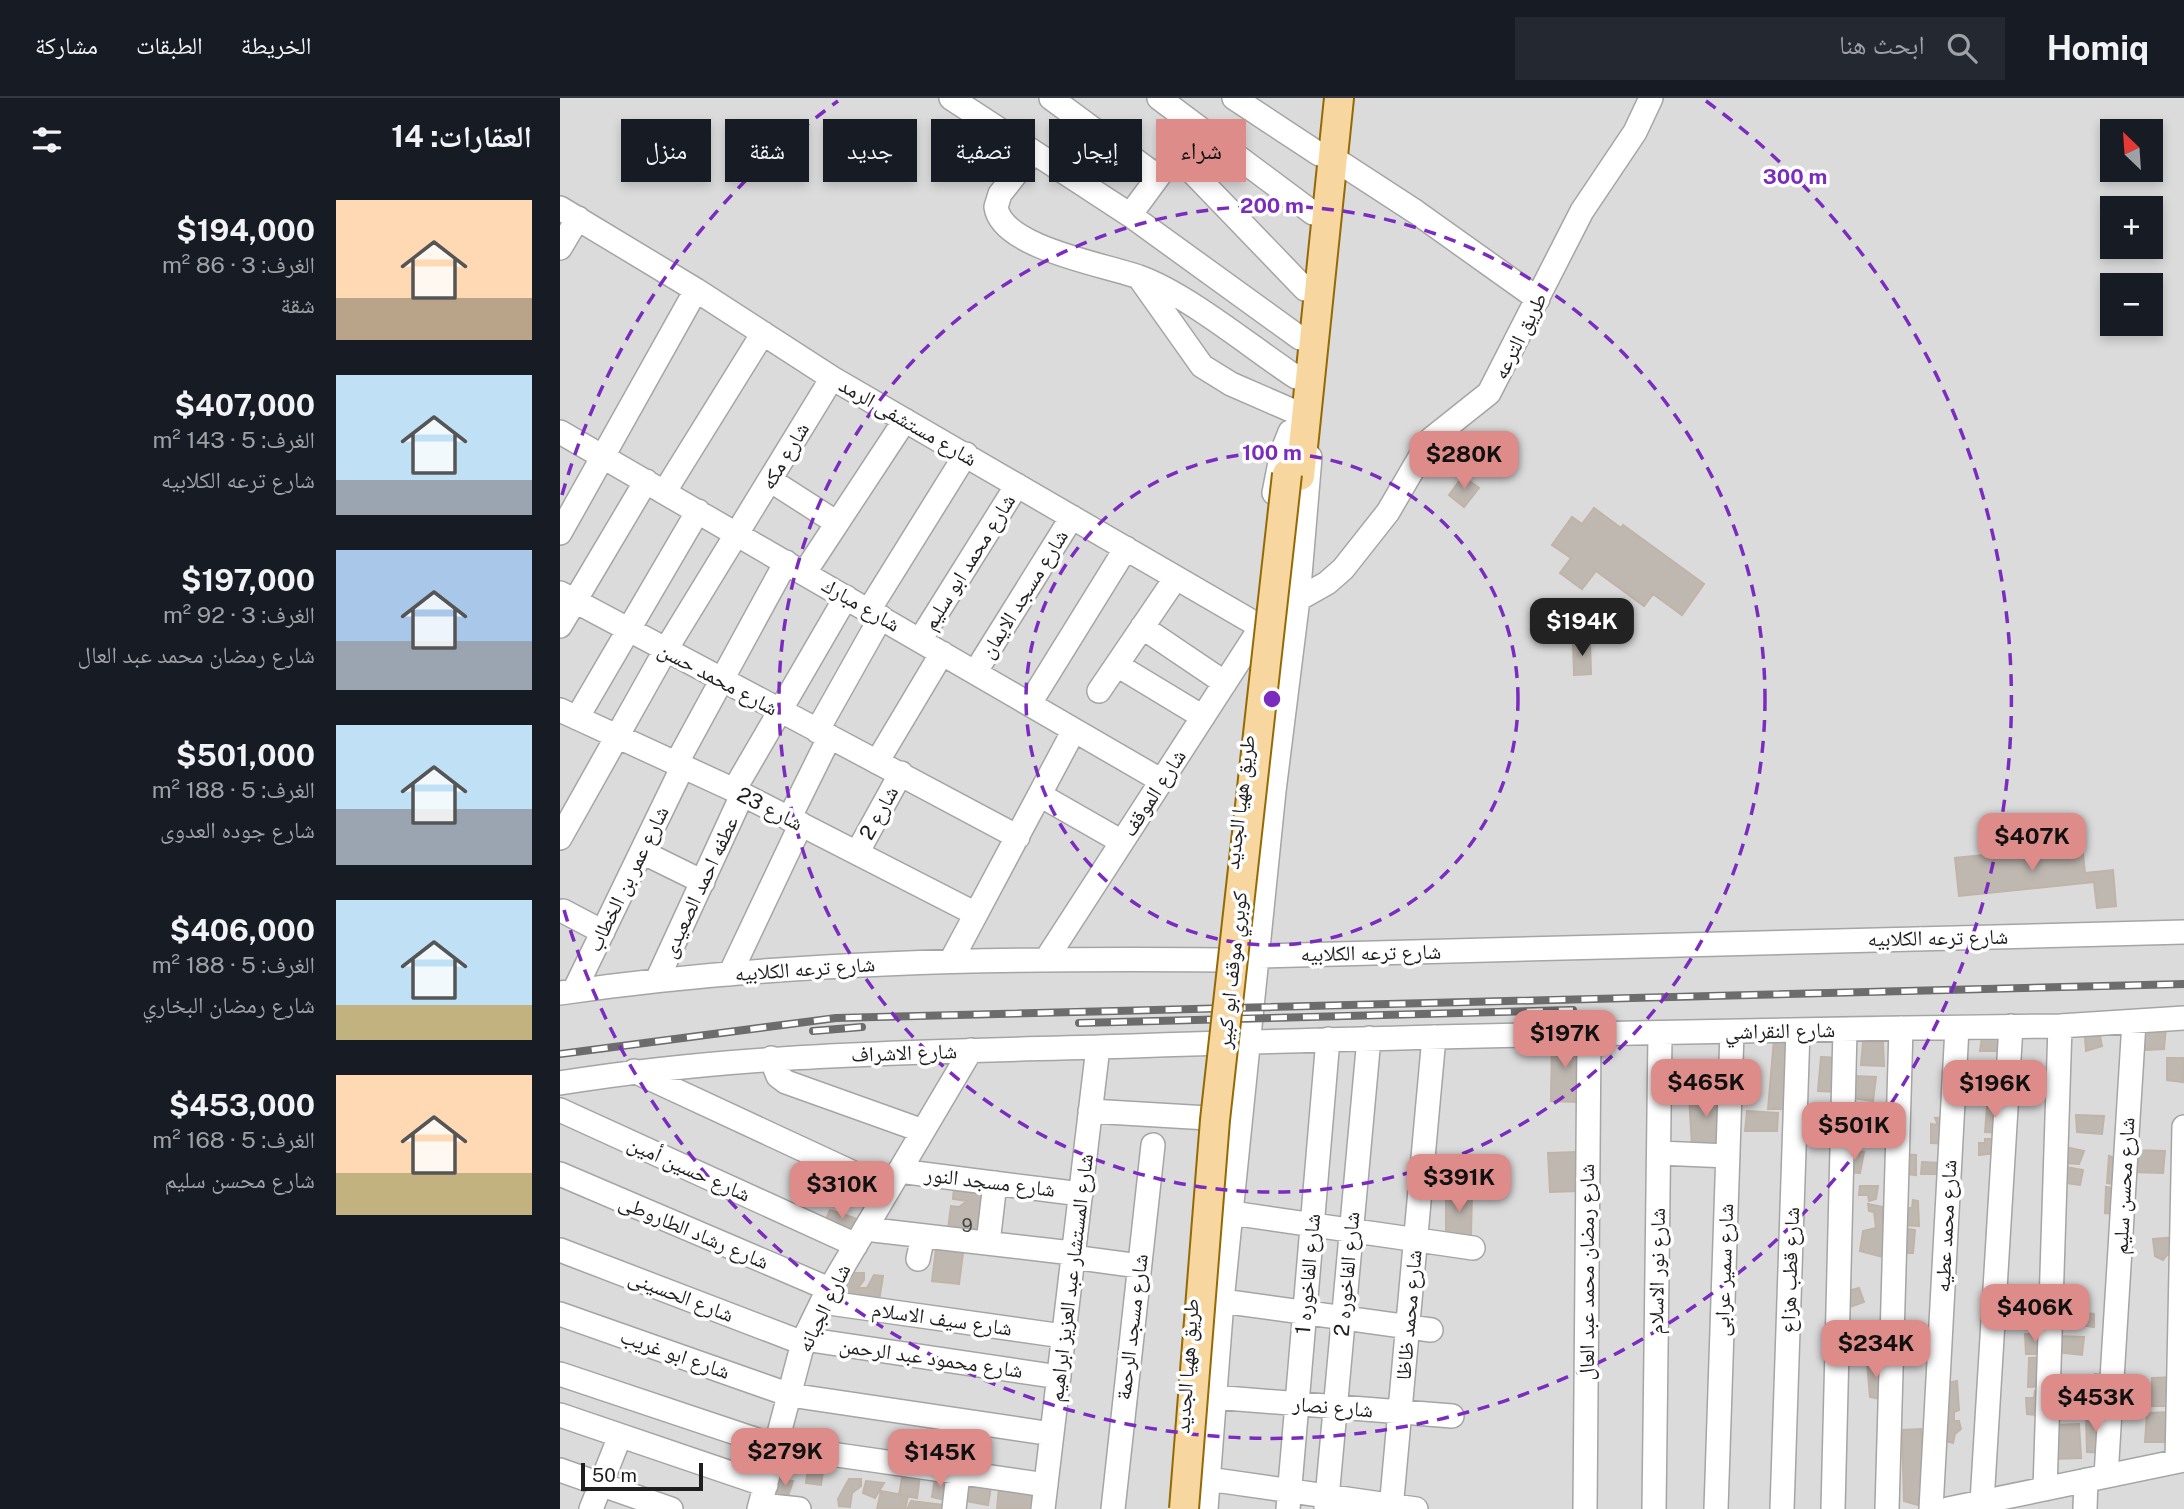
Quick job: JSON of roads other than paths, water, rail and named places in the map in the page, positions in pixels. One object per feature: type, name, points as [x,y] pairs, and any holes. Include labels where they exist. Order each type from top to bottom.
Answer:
[{"type":"main road","name":"طريق ههيا الجديد","points":[[1296,425],[1326,156],[1325,98]]},
{"type":"main road","name":"طريق ههيا الجديد","points":[[1296,425],[1296,377],[1313,213],[1339,98]]},
{"type":"main road","name":"كوبري موقف ابو كبير","points":[[1198,1509],[1228,1121],[1296,425]]},
{"type":"main road","name":"كوبري موقف ابو كبير","points":[[1184,1509],[1215,1120],[1293,475]]},
{"type":"street","points":[[951,98],[983,119]]},
{"type":"street","points":[[1051,98],[1156,176]]},
{"type":"street","points":[[1159,98],[1313,213]]},
{"type":"street","points":[[1234,98],[1408,206],[1538,299]]},
{"type":"street","name":"طريق الترعه","points":[[1261,627],[1298,599],[1327,583],[1343,569],[1388,512],[1430,440],[1489,393],[1582,211],[1634,132],[1651,98]]},
{"type":"street","points":[[1035,153],[1130,215],[1300,338]]},
{"type":"street","points":[[1130,215],[1156,180]]},
{"type":"street","points":[[1009,182],[1000,194],[996,206],[1000,220],[1048,249],[1103,269],[1139,277],[1169,292],[1296,377]]},
{"type":"street","points":[[1202,182],[1305,289]]},
{"type":"street","points":[[560,248],[569,213]]},
{"type":"street","name":"شارع مستشفى الرمد","points":[[569,213],[696,290],[832,378],[1261,627]]},
{"type":"street","points":[[1139,277],[1202,366],[1296,425]]},
{"type":"street","points":[[560,533],[696,290]]},
{"type":"street","points":[[560,626],[567,597],[655,486],[763,334]]},
{"type":"street","name":"شارع مكه","points":[[738,534],[832,378]]},
{"type":"street","name":"شارع عمر بن الخطاب","points":[[567,992],[603,932],[642,852],[679,766],[722,681],[796,567],[837,523],[905,420]]},
{"type":"street","name":"طريق ههيا الجديد","points":[[1206,1509],[1222,1301],[1274,790],[1311,475],[1310,453],[1296,425]]},
{"type":"street","name":"طريق ههيا الجديد","points":[[1177,1509],[1214,1020],[1261,627],[1274,488],[1282,452],[1296,425]]},
{"type":"street","name":"شارع مبارك","points":[[560,432],[1162,781]]},
{"type":"street","points":[[730,974],[795,821],[823,734],[875,614],[966,454]]},
{"type":"street","points":[[770,480],[837,523]]},
{"type":"street","name":"شارع محمد ابو سليم","points":[[920,640],[1017,485]]},
{"type":"street","points":[[569,714],[628,632],[698,511]]},
{"type":"street","name":"شارع مسجد الايمان","points":[[976,671],[1072,517]]},
{"type":"street","points":[[560,838],[665,651],[738,534]]},
{"type":"street","points":[[1030,703],[1126,548]]},
{"type":"street","points":[[1099,691],[1175,579]]},
{"type":"street","name":"شارع محمد حسن","points":[[567,597],[628,632],[901,773],[1017,837]]},
{"type":"street","name":"عطفه احمد الصعيدى","points":[[657,980],[703,882],[738,793],[780,711],[846,597]]},
{"type":"street","points":[[1142,627],[1225,683]]},
{"type":"street","name":"شارع الموقف","points":[[1046,958],[1261,627]]},
{"type":"street","points":[[877,762],[942,653]]},
{"type":"street","points":[[1117,665],[1203,716]]},
{"type":"street","name":"شارع 23","points":[[569,714],[795,821],[976,914]]},
{"type":"street","points":[[953,959],[1074,730]]},
{"type":"street","name":"شارع 2","points":[[857,853],[901,773]]},
{"type":"street","points":[[1040,795],[1122,842]]},
{"type":"street","points":[[642,852],[703,882]]},
{"type":"street","points":[[563,911],[603,932]]},
{"type":"street","name":"شارع ترعه الكلابيه","points":[[567,992],[657,980],[953,959],[1222,960],[1258,956],[2184,932]]},
{"type":"street","name":"شارع النقراشي","points":[[1249,1040],[2060,1026],[2184,1018]]},
{"type":"street","name":"شارع محسن سليم","points":[[2085,1509],[2096,1478],[2134,1022]]},
{"type":"street","points":[[2045,1489],[2060,1026]]},
{"type":"street","points":[[1982,1502],[2011,1027]]},
{"type":"street","points":[[1887,1509],[1901,1028]]},
{"type":"street","name":"شارع محمد عطيه","points":[[1931,1509],[1957,1028]]},
{"type":"street","name":"شارع قطب هزاع","points":[[1782,1509],[1798,1030]]},
{"type":"street","points":[[1833,1509],[1845,1030]]},
{"type":"street","name":"شارع سمير عرابى","points":[[1717,1509],[1731,1032]]},
{"type":"street","name":"شارع نور الاسلام","points":[[1654,1509],[1660,1034]]},
{"type":"street","name":"شارع رمضان محمد عبد العال","points":[[1585,1509],[1589,1035]]},
{"type":"street","name":"شارع محمد ظاظا","points":[[1391,1507],[1434,1037]]},
{"type":"street","name":"شارع الفاخوره 2","points":[[1327,1503],[1368,1038]]},
{"type":"street","name":"شارع الفاخوره 1","points":[[1289,1500],[1328,1039]]},
{"type":"street","name":"شارع الاشراف","points":[[560,1083],[634,1071],[771,1058],[1249,1040]]},
{"type":"street","name":"شارع المستشار عبد العزيز ابراهيم","points":[[1043,1509],[1098,1047]]},
{"type":"street","name":"شارع الجبانه","points":[[762,1500],[803,1341],[825,1295],[971,1051]]},
{"type":"street","points":[[771,1058],[778,1076],[786,1082],[923,1131]]},
{"type":"street","name":"شارع مسجد النور","points":[[634,1071],[894,1180],[995,1183],[1081,1194]]},
{"type":"street","name":"شارع حسين أمين","points":[[560,1110],[860,1237],[920,1247],[988,1243],[1139,1266]]},
{"type":"street","points":[[1090,1111],[1208,1118]]},
{"type":"street","points":[[1948,1509],[2181,1460],[2184,1126]]},
{"type":"street","name":"شارع مسجد الرحمة","points":[[1113,1509],[1153,1145]]},
{"type":"street","points":[[1659,1153],[1728,1156]]},
{"type":"street","name":"شارع رشاد الطاروطى","points":[[560,1174],[825,1295]]},
{"type":"street","points":[[988,1243],[995,1183]]},
{"type":"street","points":[[1232,1213],[1473,1248]]},
{"type":"street","name":"شارع الحسينى","points":[[560,1250],[803,1341]]},
{"type":"street","name":"شارع سيف الاسلام","points":[[825,1295],[1063,1336]]},
{"type":"street","points":[[1222,1301],[1431,1330]]},
{"type":"street","name":"شارع ابو غريب","points":[[560,1314],[790,1395],[1052,1434]]},
{"type":"street","name":"شارع محمود عبد الرحمن","points":[[803,1341],[1059,1377]]},
{"type":"street","points":[[560,1374],[775,1446],[1046,1485]]},
{"type":"street","name":"شارع نصار","points":[[1213,1397],[1452,1416]]},
{"type":"street","points":[[560,1415],[620,1436],[762,1500],[799,1509]]},
{"type":"street","points":[[954,1509],[964,1421]]},
{"type":"street","points":[[591,1509],[620,1436]]},
{"type":"street","points":[[560,1470],[671,1509]]},
{"type":"street","points":[[1208,1479],[1289,1500],[1416,1509]]},
{"type":"railway","points":[[560,1054],[836,1018],[2184,984]]},
{"type":"railway","points":[[1079,1023],[1573,1010]]},
{"type":"railway","points":[[813,1031],[862,1027]]}]
